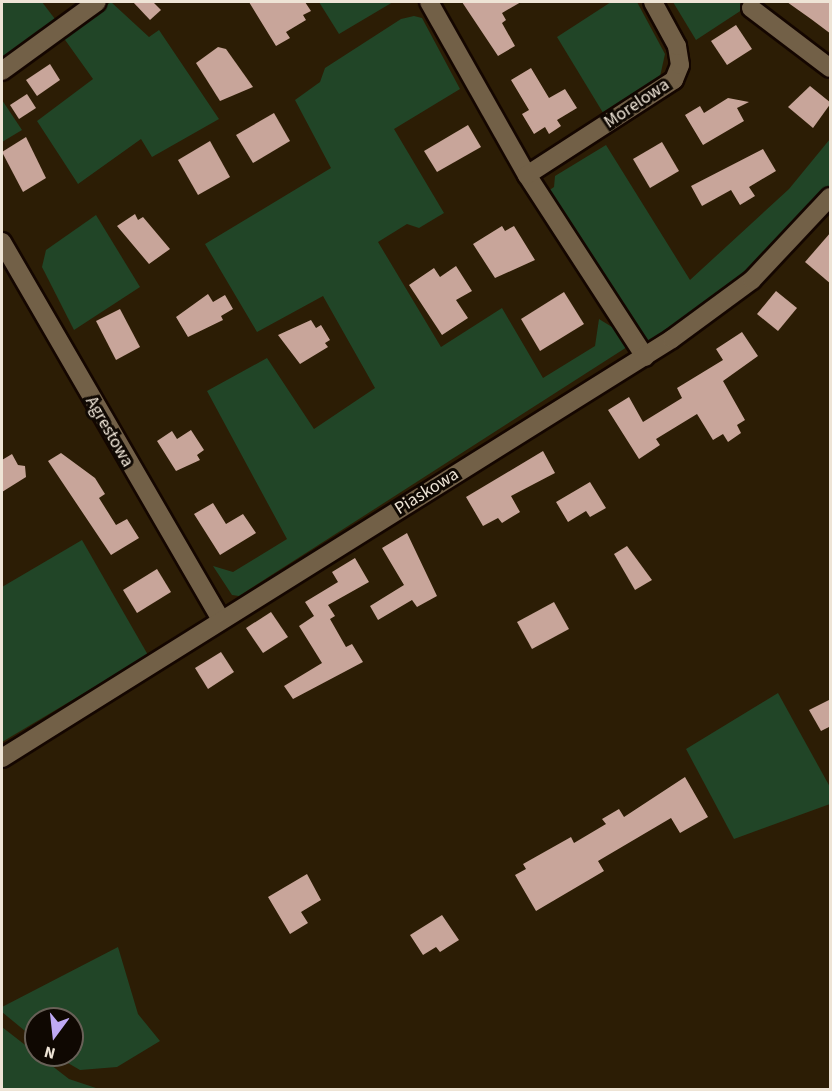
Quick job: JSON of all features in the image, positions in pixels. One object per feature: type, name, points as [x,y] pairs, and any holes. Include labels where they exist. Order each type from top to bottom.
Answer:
[{"type":"street","points":[[2,71],[97,2]]},
{"type":"street","points":[[429,2],[527,174],[645,357]]},
{"type":"street","name":"Morelowa","points":[[527,174],[674,80],[680,65],[678,46],[653,2]]},
{"type":"street","points":[[751,8],[831,68]]},
{"type":"street","name":"Piaskowa","points":[[2,758],[645,357],[752,280],[831,197]]},
{"type":"street","name":"Agrestowa","points":[[2,242],[221,620]]},
{"type":"green space","points":[[2,2],[42,2],[58,23],[2,60]]},
{"type":"green space","points":[[111,2],[149,37],[159,30],[219,119],[152,157],[141,139],[78,184],[37,121],[93,79],[63,37]]},
{"type":"green space","points":[[319,2],[393,2],[339,34]]},
{"type":"green space","points":[[611,2],[637,2],[665,54],[659,81],[605,116],[557,37]]},
{"type":"green space","points":[[673,2],[754,2],[696,40]]},
{"type":"green space","points":[[414,16],[422,18],[460,89],[394,129],[444,213],[419,228],[407,224],[378,242],[441,347],[502,308],[543,378],[595,346],[599,319],[612,327],[617,324],[627,347],[239,596],[232,595],[213,566],[233,572],[287,539],[207,391],[267,358],[314,429],[375,388],[323,296],[257,332],[205,244],[331,168],[295,100],[320,82],[325,68],[401,19]]},
{"type":"green space","points":[[2,100],[22,130],[2,142]]},
{"type":"green space","points":[[830,139],[830,186],[729,291],[655,342],[645,344],[548,191],[554,187],[555,176],[606,145],[690,280],[789,189]]},
{"type":"green space","points":[[96,215],[140,287],[74,330],[42,267],[46,250]]},
{"type":"green space","points":[[82,540],[148,655],[2,742],[2,587]]},
{"type":"green space","points":[[778,693],[830,787],[830,804],[734,839],[686,749]]},
{"type":"green space","points":[[118,947],[138,1014],[160,1041],[117,1067],[80,1070],[75,1067],[84,1067],[84,1007],[24,1007],[24,1030],[2,1012],[2,1007]]},
{"type":"green space","points":[[2,1027],[24,1044],[24,1067],[54,1067],[69,1079],[99,1089],[2,1089]]},
{"type":"building","points":[[133,2],[153,2],[161,10],[150,20]]},
{"type":"building","points":[[249,2],[305,2],[311,11],[303,15],[306,20],[286,32],[290,38],[276,46]]},
{"type":"building","points":[[462,2],[521,2],[502,13],[506,20],[502,23],[515,46],[498,56]]},
{"type":"building","points":[[787,2],[831,2],[831,34],[811,19]]},
{"type":"building","points":[[736,25],[752,49],[727,65],[711,41]]},
{"type":"building","points":[[218,47],[226,49],[253,87],[220,101],[196,63]]},
{"type":"building","points":[[50,64],[60,80],[37,96],[26,80]]},
{"type":"building","points":[[531,68],[549,98],[565,89],[577,108],[557,120],[561,126],[549,134],[545,127],[534,134],[522,114],[529,110],[511,80]]},
{"type":"building","points":[[810,86],[831,103],[813,128],[788,107]]},
{"type":"building","points":[[27,94],[36,108],[19,119],[10,105]]},
{"type":"building","points":[[728,98],[749,102],[737,108],[744,121],[703,145],[685,115],[700,106],[704,113]]},
{"type":"building","points":[[274,113],[290,141],[253,163],[236,135]]},
{"type":"building","points":[[468,125],[481,147],[437,172],[424,151]]},
{"type":"building","points":[[26,137],[46,178],[23,192],[2,152]]},
{"type":"building","points":[[210,141],[230,177],[198,195],[178,160]]},
{"type":"building","points":[[662,142],[679,171],[650,188],[633,159]]},
{"type":"building","points":[[763,149],[776,171],[749,187],[755,196],[740,205],[731,190],[702,206],[691,186]]},
{"type":"building","points":[[135,214],[138,220],[143,217],[170,249],[149,264],[117,226]]},
{"type":"building","points":[[502,226],[505,231],[514,226],[535,260],[495,278],[473,244]]},
{"type":"building","points":[[831,232],[831,284],[805,262]]},
{"type":"building","points":[[456,266],[472,291],[456,300],[468,318],[442,335],[409,285],[434,268],[440,277]]},
{"type":"building","points":[[776,291],[797,308],[778,331],[757,314]]},
{"type":"building","points":[[564,292],[584,324],[540,351],[521,319]]},
{"type":"building","points":[[208,294],[213,302],[225,295],[233,309],[221,316],[223,320],[188,337],[176,317]]},
{"type":"building","points":[[120,309],[140,347],[116,360],[96,321]]},
{"type":"building","points":[[311,320],[316,328],[321,325],[330,340],[325,343],[328,347],[300,364],[278,335]]},
{"type":"building","points":[[742,332],[758,356],[723,381],[745,420],[737,425],[741,433],[728,442],[723,434],[713,440],[697,414],[656,439],[660,445],[639,459],[608,410],[629,397],[643,422],[682,398],[677,388],[723,360],[716,349]]},
{"type":"building","points":[[191,430],[204,450],[197,455],[200,460],[176,471],[157,441],[172,431],[177,439]]},
{"type":"building","points":[[543,451],[555,473],[511,496],[520,512],[502,523],[498,518],[483,526],[466,497]]},
{"type":"building","points":[[61,453],[95,478],[105,494],[99,498],[116,525],[127,519],[139,538],[111,555],[48,461]]},
{"type":"building","points":[[12,454],[18,465],[25,466],[26,477],[2,492],[2,460]]},
{"type":"building","points":[[590,482],[606,508],[590,517],[586,511],[568,522],[556,502]]},
{"type":"building","points":[[213,503],[226,524],[243,514],[256,533],[220,555],[194,514]]},
{"type":"building","points":[[407,533],[437,596],[417,607],[412,600],[378,620],[370,606],[404,585],[382,548]]},
{"type":"building","points":[[627,546],[652,580],[635,590],[614,554]]},
{"type":"building","points":[[355,558],[369,582],[328,605],[335,616],[330,619],[346,647],[352,644],[363,662],[293,699],[284,686],[322,663],[299,626],[314,616],[305,602],[338,582],[332,572]]},
{"type":"building","points":[[157,569],[171,592],[137,613],[123,590]]},
{"type":"building","points":[[554,602],[569,629],[532,649],[517,622]]},
{"type":"building","points":[[271,612],[288,637],[263,653],[246,628]]},
{"type":"building","points":[[221,652],[234,672],[208,689],[195,668]]},
{"type":"building","points":[[831,699],[831,726],[821,731],[809,710]]},
{"type":"building","points":[[685,777],[708,817],[680,833],[671,818],[598,861],[604,871],[536,911],[515,875],[526,869],[523,864],[571,837],[574,843],[606,824],[602,819],[619,809],[624,817]]},
{"type":"building","points":[[307,874],[321,900],[301,912],[308,923],[290,934],[268,897]]},
{"type":"building","points":[[442,915],[459,940],[440,952],[436,947],[423,955],[410,935]]}]
